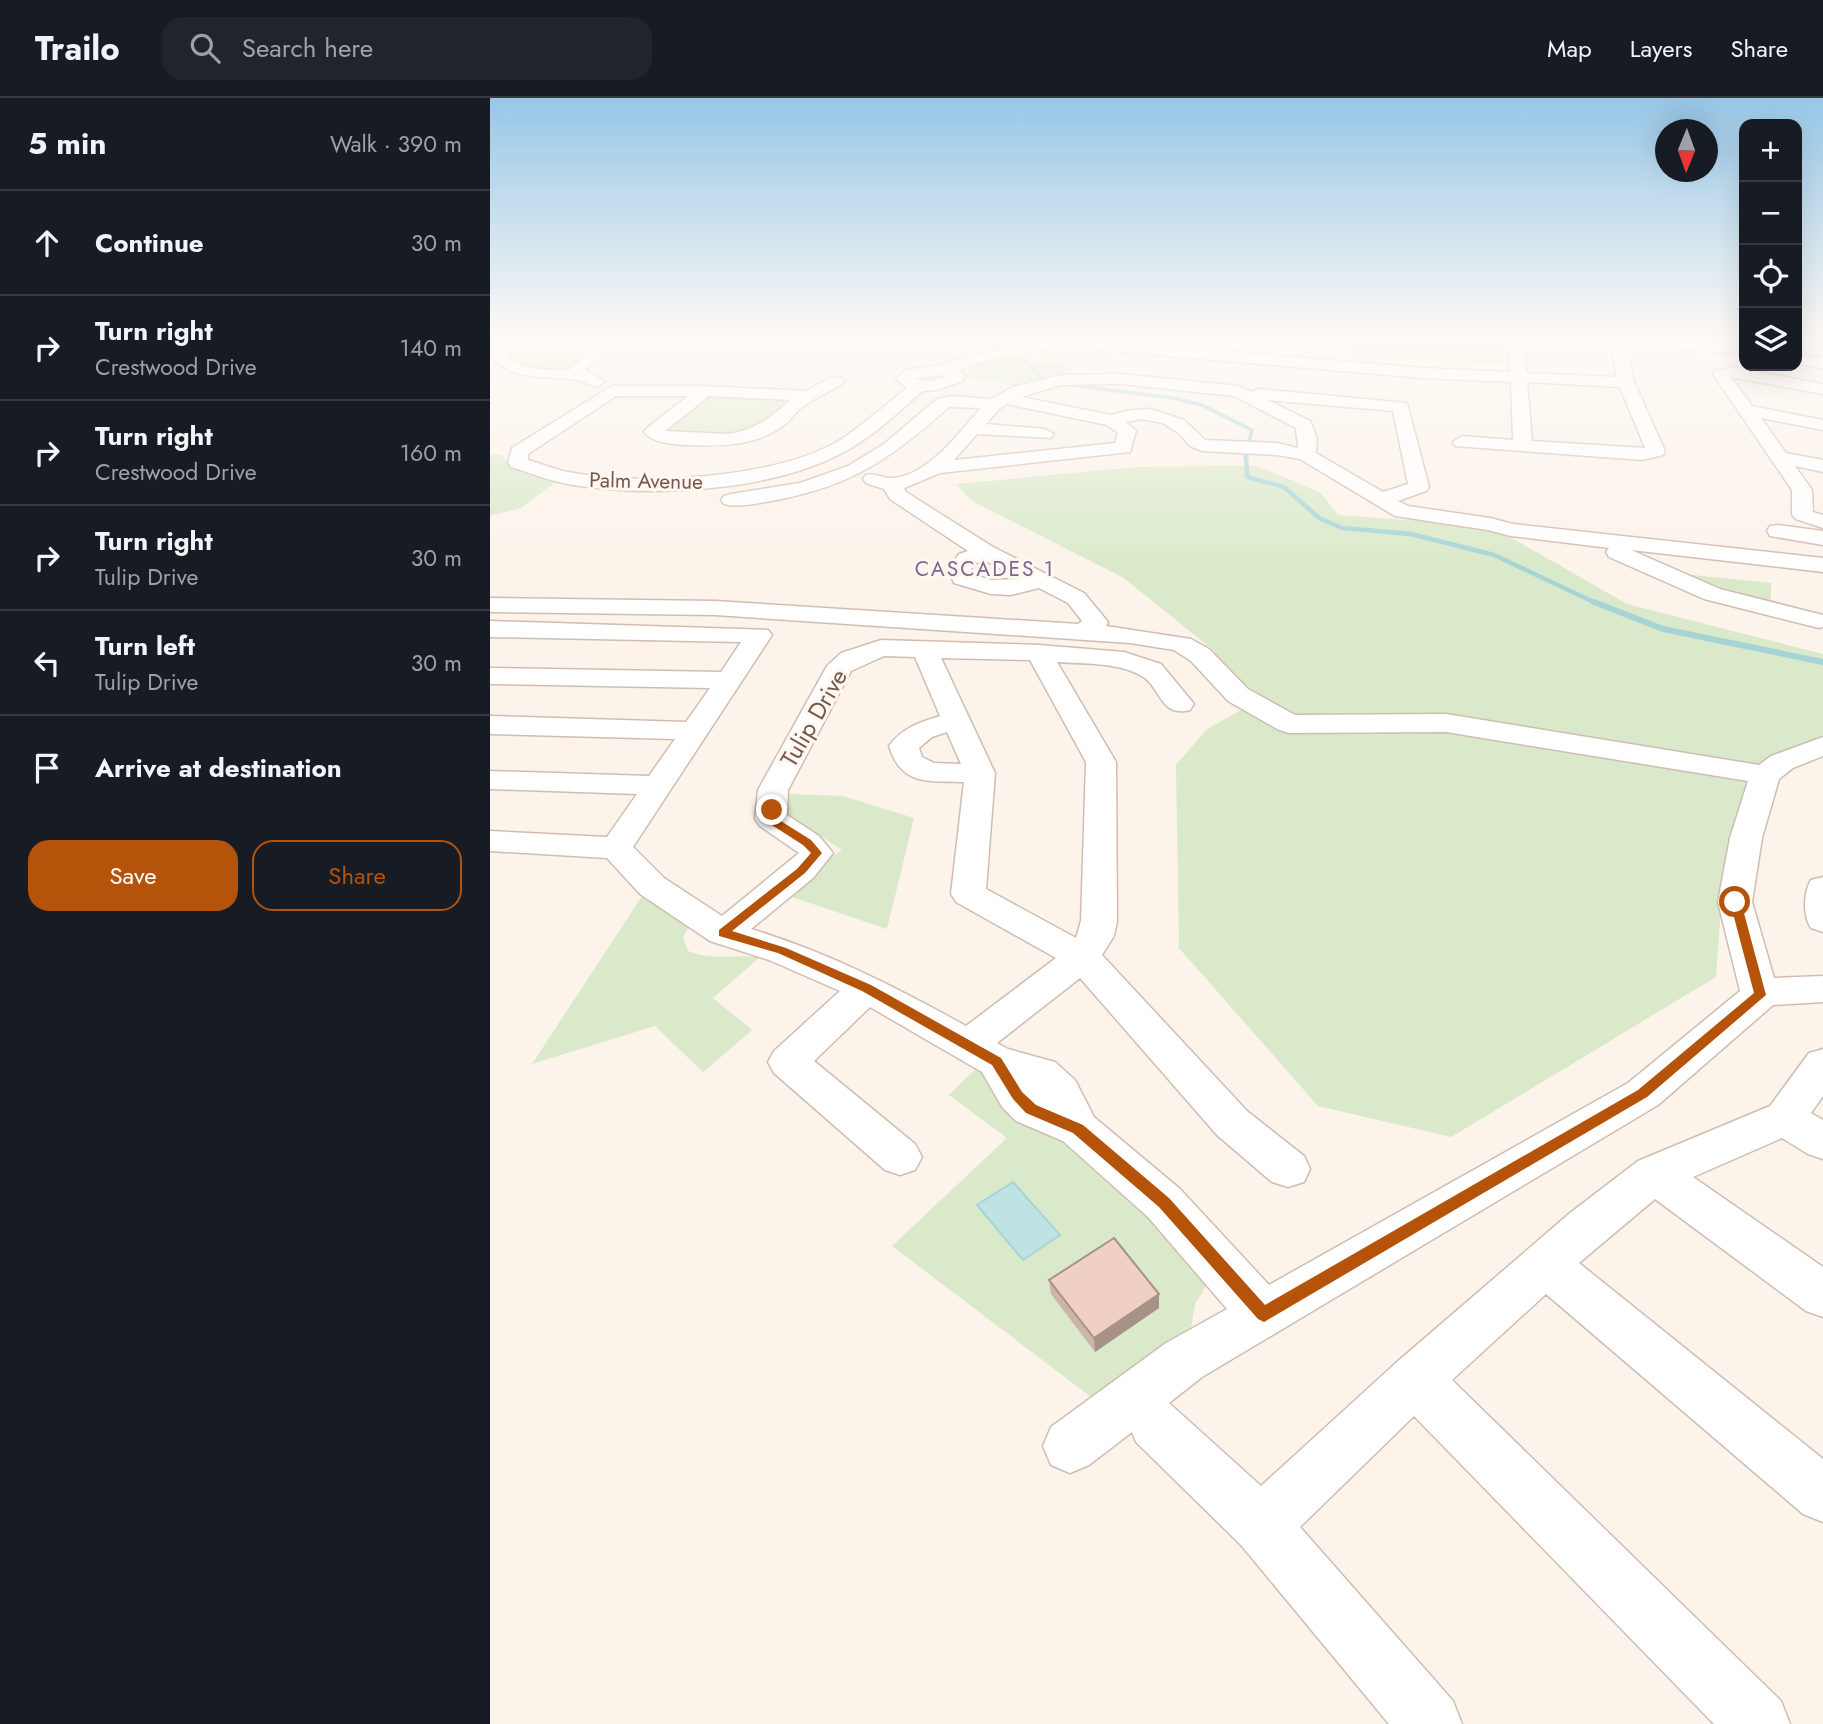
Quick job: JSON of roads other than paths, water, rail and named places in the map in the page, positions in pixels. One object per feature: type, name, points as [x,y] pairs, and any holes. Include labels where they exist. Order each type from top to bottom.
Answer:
[{"type":"street","name":"Palm Avenue","points":[[574,416],[519,452],[518,463],[571,479],[607,483],[703,483],[762,475],[823,456],[846,444],[881,416]]},
{"type":"street","points":[[673,416],[653,432],[660,436],[680,439],[737,439],[761,431],[784,416]]},
{"type":"street","points":[[679,503],[782,495],[849,473],[892,447],[928,416]]},
{"type":"street","points":[[937,468],[970,428],[984,416]]},
{"type":"street","points":[[849,473],[893,485],[937,468],[1117,451],[1123,448],[1127,431],[1113,421],[1090,416]]},
{"type":"street","points":[[1113,421],[1126,416]]},
{"type":"street","points":[[1151,416],[1171,421],[1202,445],[1277,449],[1306,455],[1402,513],[1490,524],[1511,530],[1823,565]]},
{"type":"street","points":[[1286,416],[1304,425],[1308,438],[1306,455]]},
{"type":"street","points":[[1379,499],[1419,487],[1403,416]]},
{"type":"street","points":[[1521,416],[1523,445]]},
{"type":"street","points":[[1462,442],[1651,453],[1656,451],[1641,416]]},
{"type":"street","points":[[1750,416],[1802,490],[1803,515],[1819,527]]},
{"type":"street","points":[[1776,416],[1823,425]]},
{"type":"street","points":[[970,428],[1045,434]]},
{"type":"street","points":[[1763,434],[1787,438]]},
{"type":"street","points":[[1782,458],[1823,467]]},
{"type":"street","points":[[893,485],[897,495],[985,552],[1076,598],[1097,622],[1084,632]]},
{"type":"street","points":[[1778,531],[1819,527]]},
{"type":"street","points":[[1585,538],[1712,594],[1819,620]]},
{"type":"street","points":[[985,552],[967,559],[959,569],[962,578],[976,586],[998,589],[1022,587],[1041,580]]},
{"type":"street","points":[[490,605],[715,608],[1130,635],[1182,645],[1200,655],[1238,695],[1289,724],[1446,723],[1765,775]]},
{"type":"street","points":[[490,629],[760,635],[616,848]]},
{"type":"street","name":"Tulip Drive","points":[[723,933],[801,871],[817,853],[807,842],[771,820],[773,790],[840,666],[850,659],[881,648],[1040,653],[1124,660],[1152,670],[1180,704]]},
{"type":"street","points":[[924,649],[980,773],[968,894],[1082,957],[1232,1124],[1288,1169]]},
{"type":"street","points":[[983,1053],[1082,957],[1096,936],[1099,920],[1101,762],[1040,653]]},
{"type":"street","points":[[490,676],[730,680]]},
{"type":"street","points":[[956,719],[922,731],[904,746],[909,762],[928,772],[980,773]]},
{"type":"street","points":[[490,724],[695,732]]},
{"type":"street","points":[[1760,995],[1735,902],[1746,838],[1765,775],[1782,762],[1823,746]]},
{"type":"street","points":[[490,780],[659,785]]},
{"type":"street","points":[[490,841],[616,848],[652,886],[723,933],[782,951],[867,988],[983,1053],[1017,1096],[1031,1109],[1078,1129],[1164,1203],[1264,1314]]},
{"type":"street","points":[[1823,888],[1823,919]]},
{"type":"street","points":[[867,988],[788,1062],[900,1157]]},
{"type":"street","points":[[1070,1446],[1184,1360],[1643,1094],[1760,995],[1778,990],[1823,989]]},
{"type":"street","points":[[1261,1525],[1415,1380],[1545,1264],[1654,1174],[1804,1130],[1823,1063]]},
{"type":"street","points":[[1654,1174],[1823,1295]]},
{"type":"street","points":[[1545,1264],[1823,1494]]},
{"type":"street","points":[[1415,1380],[1758,1724]]},
{"type":"street","points":[[1155,1423],[1261,1525],[1430,1724]]},
{"type":"water","points":[[1013,1182],[1060,1235],[1023,1260],[977,1205]]},
{"type":"waterway","points":[[1224,416],[1252,430],[1245,457]]},
{"type":"waterway","points":[[1246,455],[1247,477],[1284,487],[1319,518],[1342,528],[1411,534],[1494,555],[1598,604]]},
{"type":"waterway","points":[[1594,602],[1663,629],[1823,662]]},
{"type":"district","name":"CASCADES 1","points":[[985,569]]}]
